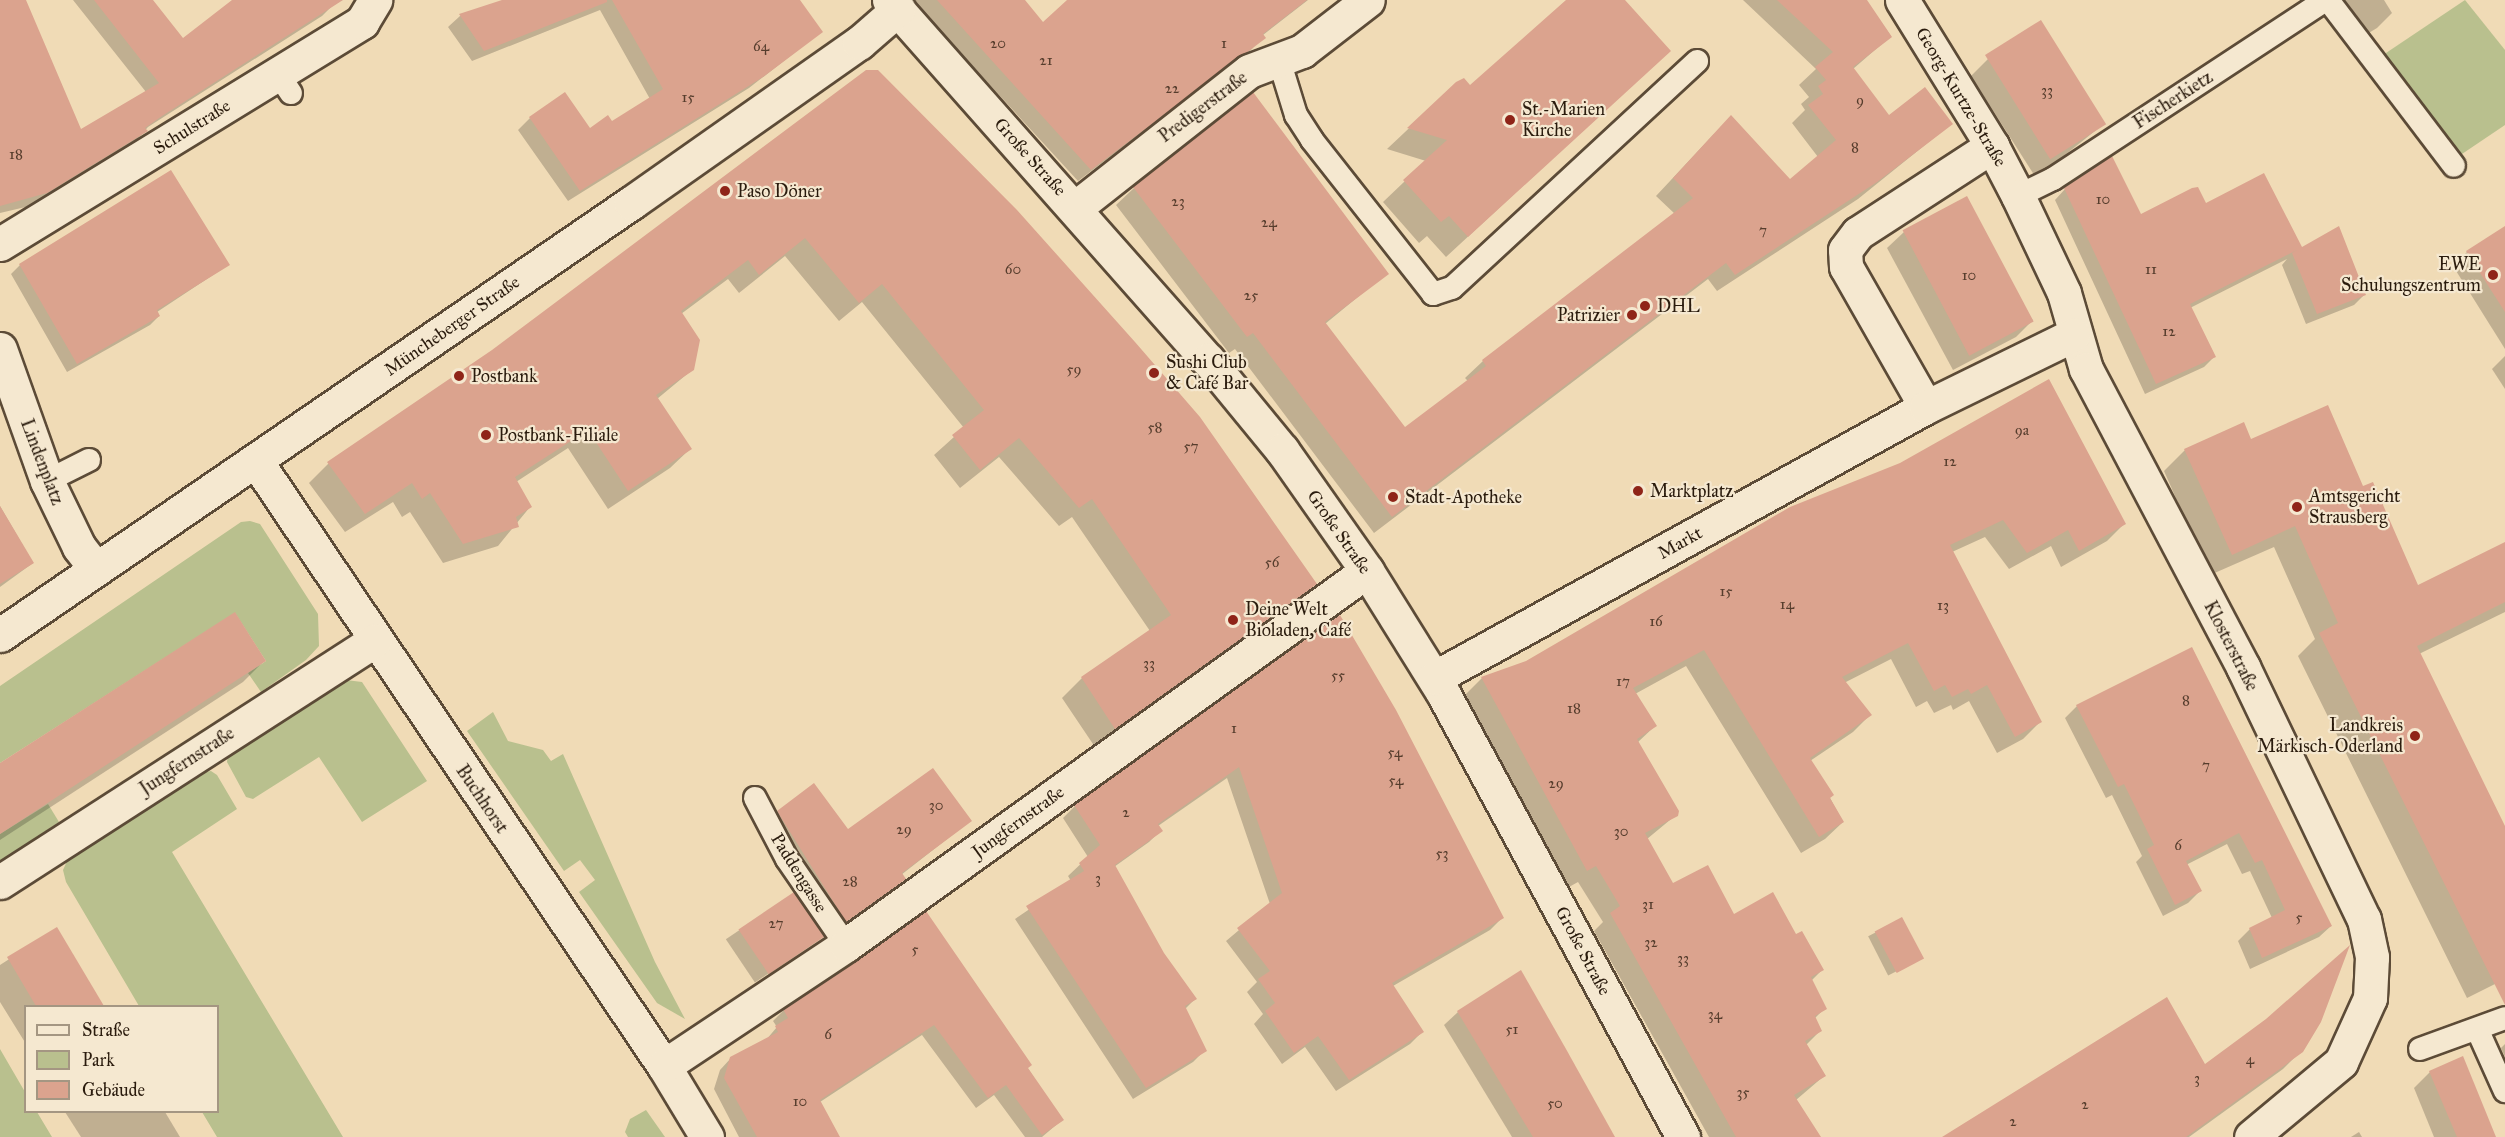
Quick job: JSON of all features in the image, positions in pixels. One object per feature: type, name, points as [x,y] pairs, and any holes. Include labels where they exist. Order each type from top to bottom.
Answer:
[{"type":"street","name":"Schulstraße","points":[[0,244],[285,83],[362,22],[375,0]]},
{"type":"street","name":"Predigerstraße","points":[[1076,208],[1249,71],[1302,51],[1368,0]]},
{"type":"street","name":"Georg-Kurtze-Straße","points":[[1902,0],[1992,146],[2018,196]]},
{"type":"street","name":"Große Straße","points":[[893,4],[1076,208],[1282,450],[1367,571],[1434,678],[1683,1137]]},
{"type":"street","name":"Müncheberger Straße","points":[[0,635],[824,68],[893,4]]},
{"type":"street","points":[[1926,407],[1846,267],[1845,250],[1857,233],[1992,146]]},
{"type":"street","name":"Klosterstraße","points":[[2018,196],[2064,293],[2073,335],[2086,369],[2268,718],[2364,919],[2372,957],[2370,998],[2341,1062],[2251,1137]]},
{"type":"street","name":"Markt","points":[[1434,678],[1926,407],[2073,335]]},
{"type":"street","name":"Lindenplatz","points":[[0,349],[48,481],[79,547],[96,569]]},
{"type":"street","name":"Buchhorst","points":[[256,461],[664,1066],[708,1137]]},
{"type":"street","name":"Jungfernstraße","points":[[664,1066],[846,945],[1367,571]]},
{"type":"street","name":"Jungfernstraße","points":[[0,882],[375,640]]},
{"type":"lane","name":"Fischerkietz","points":[[2018,196],[2053,179],[2326,0],[2454,166]]},
{"type":"lane","points":[[1280,60],[1296,115],[1312,140],[1432,294],[1452,288],[1697,61]]},
{"type":"lane","points":[[48,481],[89,460]]},
{"type":"lane","name":"Paddengasse","points":[[755,798],[787,859],[846,945]]},
{"type":"lane","points":[[2420,1049],[2478,1031],[2505,1018]]},
{"type":"lane","points":[[2478,1031],[2505,1091]]},
{"type":"green space","points":[[2465,0],[2505,50],[2505,125],[2459,156],[2383,55]]},
{"type":"green space","points":[[250,521],[260,524],[318,614],[319,646],[306,660],[261,692],[248,673],[266,661],[235,613],[0,763],[0,686],[241,522]]},
{"type":"green space","points":[[346,680],[362,682],[427,781],[362,822],[319,757],[253,799],[246,797],[227,762],[228,754],[314,694]]},
{"type":"green space","points":[[493,712],[508,741],[543,750],[551,761],[563,754],[655,962],[685,1019],[657,1003],[579,892],[595,880],[580,860],[564,871],[467,731]]},
{"type":"green space","points":[[211,771],[217,775],[237,809],[172,852],[343,1137],[217,1137],[203,1113],[219,1113],[219,1005],[138,1005],[66,882],[63,870],[73,848],[183,776]]},
{"type":"green space","points":[[48,804],[59,822],[0,862],[0,834]]},
{"type":"green space","points":[[0,1049],[24,1090],[24,1113],[38,1113],[52,1137],[0,1137]]},
{"type":"green space","points":[[646,1110],[665,1137],[628,1137],[625,1132],[630,1119]]},
{"type":"building","points":[[0,0],[26,0],[81,129],[159,83],[94,0],[153,0],[183,38],[232,0],[343,0],[162,116],[145,128],[148,131],[47,193],[0,206]]},
{"type":"building","points":[[502,0],[607,0],[607,2],[484,51],[459,14]]},
{"type":"building","points":[[612,0],[800,0],[823,32],[763,77],[580,191],[529,117],[565,92],[590,128],[608,115],[612,121],[663,89]]},
{"type":"building","points":[[937,0],[1025,0],[1043,22],[1067,0],[1307,0],[1263,34],[1266,38],[1091,170]]},
{"type":"building","name":"St.-Marien Kirche","points":[[1566,0],[1625,0],[1671,51],[1468,237],[1449,216],[1441,222],[1403,180],[1447,140],[1407,128],[1456,82],[1464,78],[1470,85]]},
{"type":"building","points":[[1777,0],[1867,0],[1892,37],[1853,67],[1889,115],[1925,87],[1953,124],[1877,182],[1735,275],[1726,263],[1392,517],[1253,333],[1247,337],[1133,187],[1253,92],[1389,274],[1325,322],[1405,427],[1486,366],[1482,360],[1693,198],[1673,178],[1731,115],[1790,179],[1836,140],[1808,105],[1823,94],[1818,86],[1826,80],[1815,67],[1833,52]]},
{"type":"building","points":[[2041,20],[2106,124],[2050,159],[1985,55]]},
{"type":"building","points":[[866,70],[878,70],[1017,210],[1135,342],[1200,417],[1317,584],[1115,729],[1081,677],[1171,615],[1092,499],[1079,508],[1019,438],[980,470],[952,435],[984,410],[882,284],[859,303],[805,238],[759,275],[748,260],[681,311],[700,340],[694,370],[656,395],[692,449],[628,491],[588,430],[515,477],[532,507],[516,517],[519,527],[463,544],[430,493],[422,499],[412,483],[365,514],[327,462],[492,350]]},
{"type":"building","points":[[2112,156],[2141,214],[2192,188],[2198,187],[2206,203],[2264,173],[2302,247],[2339,226],[2366,295],[2317,314],[2292,253],[2297,250],[2190,304],[2216,357],[2156,384],[2064,188]]},
{"type":"building","points":[[171,170],[230,265],[157,310],[160,316],[77,364],[19,264]]},
{"type":"building","points":[[1967,196],[2034,321],[1969,356],[1903,230]]},
{"type":"building","name":"EWE Schulungszentrum","points":[[2505,226],[2505,312],[2466,251]]},
{"type":"building","points":[[2049,379],[2126,524],[2079,551],[2068,530],[2027,553],[2003,520],[1950,545],[2042,722],[2015,737],[1987,685],[1971,694],[1968,689],[1952,697],[1945,685],[1934,691],[1908,643],[1842,677],[1872,715],[1810,758],[1834,795],[1830,798],[1844,822],[1819,837],[1704,650],[1633,688],[1657,726],[1637,739],[1679,811],[1678,816],[1645,833],[1673,883],[1708,865],[1734,914],[1773,892],[1796,934],[1802,931],[1824,970],[1811,977],[1827,1009],[1815,1016],[1822,1031],[1805,1041],[1826,1076],[1794,1095],[1821,1137],[1736,1137],[1610,913],[1620,906],[1596,866],[1587,871],[1481,677],[1526,661],[1790,507],[1900,463]]},
{"type":"building","points":[[2328,405],[2363,486],[2373,482],[2418,585],[2505,542],[2505,602],[2417,646],[2505,826],[2505,1005],[2319,633],[2338,623],[2295,526],[2232,555],[2184,449],[2244,422],[2251,439]]},
{"type":"building","points":[[0,506],[34,563],[0,584]]},
{"type":"building","points":[[235,612],[266,661],[0,834],[0,763]]},
{"type":"building","points":[[1340,615],[1396,710],[1504,918],[1392,983],[1424,1032],[1349,1080],[1318,1036],[1294,1053],[1265,1011],[1275,1003],[1258,979],[1270,971],[1237,928],[1282,893],[1239,767],[1158,824],[1163,831],[1115,865],[1164,953],[1197,999],[1185,1006],[1207,1051],[1146,1088],[1026,906],[1084,871],[1079,863],[1100,845],[1074,805]]},
{"type":"building","points":[[2192,647],[2332,926],[2262,958],[2249,928],[2285,910],[2262,860],[2255,863],[2239,833],[2186,861],[2202,891],[2175,905],[2147,849],[2154,845],[2124,784],[2118,787],[2076,705]]},
{"type":"building","points":[[933,768],[972,821],[902,873],[906,879],[846,922],[777,811],[814,783],[848,829]]},
{"type":"building","points":[[794,892],[824,937],[769,974],[738,929]]},
{"type":"building","points":[[926,911],[1032,1065],[1028,1068],[1064,1120],[1042,1135],[1006,1085],[988,1098],[934,1025],[820,1100],[840,1137],[757,1137],[724,1078],[730,1057],[778,1032],[775,1026],[788,1018],[783,1009]]},
{"type":"building","points":[[1902,917],[1924,958],[1897,973],[1875,932]]},
{"type":"building","points":[[57,927],[103,1005],[35,1005],[7,957]]},
{"type":"building","points":[[2350,945],[2321,1022],[2303,1052],[2186,1137],[1942,1137],[2167,997],[2205,1064],[2266,1019]]},
{"type":"building","points":[[1521,970],[1615,1137],[1533,1137],[1457,1011]]},
{"type":"building","points":[[2463,1056],[2496,1137],[2457,1137],[2429,1071]]},
{"type":"place","name":"St.-Marien Kirche","points":[[1510,120]]},
{"type":"place","name":"Paso Döner","points":[[725,191]]},
{"type":"place","name":"EWE Schulungszentrum","points":[[2493,275]]},
{"type":"place","name":"DHL","points":[[1645,306]]},
{"type":"place","name":"Patrizier","points":[[1632,315]]},
{"type":"place","name":"Sushi Club & Café Bar","points":[[1154,373]]},
{"type":"place","name":"Postbank","points":[[459,376]]},
{"type":"place","name":"Postbank-Filiale","points":[[486,435]]},
{"type":"place","name":"Marktplatz","points":[[1638,491]]},
{"type":"place","name":"Stadt-Apotheke","points":[[1393,497]]},
{"type":"place","name":"Amtsgericht Strausberg","points":[[2297,507]]},
{"type":"place","name":"Deine Welt Bioladen, Café","points":[[1233,620]]},
{"type":"place","name":"Landkreis Märkisch-Oderland","points":[[2415,736]]}]
